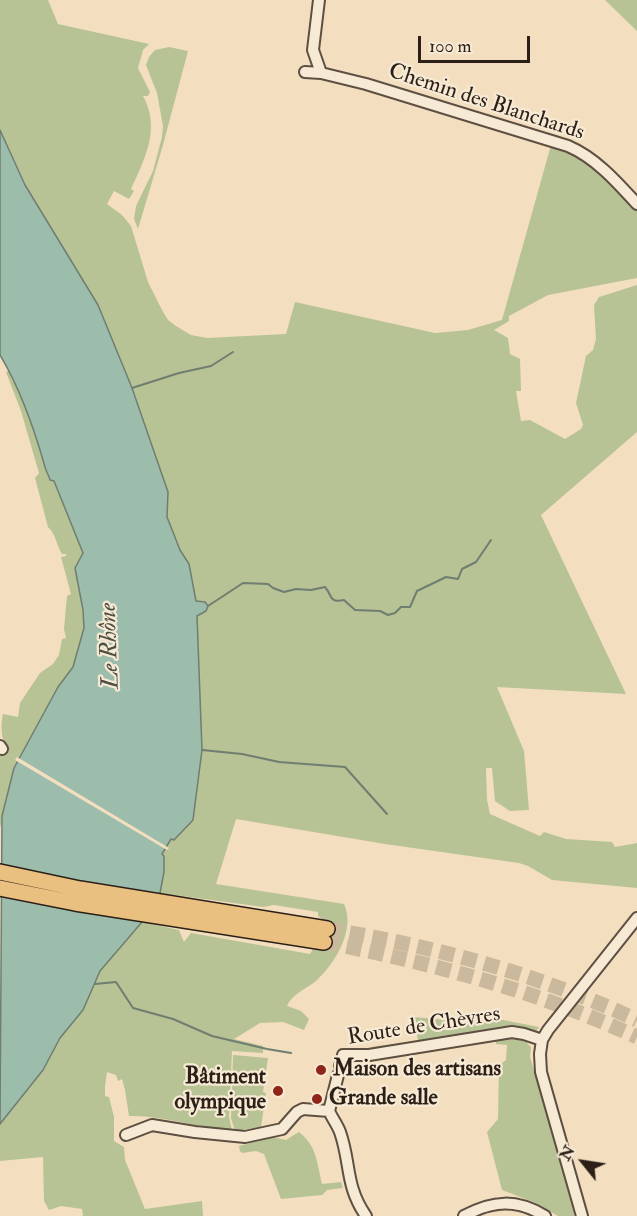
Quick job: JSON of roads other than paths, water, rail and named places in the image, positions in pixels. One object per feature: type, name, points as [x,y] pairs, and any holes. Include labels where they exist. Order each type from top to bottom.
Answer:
[{"type":"highway","points":[[0,872],[184,913],[326,936]]},
{"type":"highway","points":[[0,888],[75,903],[184,913]]},
{"type":"street","points":[[319,0],[313,50],[321,73]]},
{"type":"street","name":"Chemin des Blanchards","points":[[305,72],[321,73],[366,84],[573,149],[599,165],[636,202]]},
{"type":"street","points":[[581,1215],[543,1082],[539,1059],[542,1041],[551,1025],[637,918]]},
{"type":"street","name":"Route de Chèvres","points":[[329,1111],[343,1055],[369,1055],[512,1032],[542,1041]]},
{"type":"street","points":[[126,1135],[152,1125],[245,1137],[282,1129],[297,1112],[303,1109],[329,1111],[340,1133],[358,1206],[366,1216]]},
{"type":"street","points":[[464,1216],[487,1207],[510,1203],[527,1206],[545,1216]]},
{"type":"water","name":"Le Rhône","points":[[0,130],[25,185],[98,305],[132,388],[168,492],[167,517],[180,550],[189,564],[196,601],[205,602],[208,606],[206,611],[197,616],[202,750],[193,820],[174,840],[171,839],[162,854],[164,872],[160,893],[142,922],[100,971],[83,1010],[60,1038],[43,1070],[0,1124],[2,816],[14,768],[58,687],[73,667],[84,628],[75,568],[83,553],[54,481],[50,480],[46,470],[21,396],[0,355]]},
{"type":"waterway","points":[[132,388],[179,373],[211,366],[233,352]]},
{"type":"waterway","points":[[208,606],[243,583],[268,584],[284,592],[325,587],[333,600],[344,600],[355,610],[380,611],[388,615],[395,613],[401,607],[410,607],[417,591],[446,577],[458,579],[462,569],[476,562],[491,540]]},
{"type":"waterway","points":[[202,750],[242,754],[279,762],[345,767],[387,814]]},
{"type":"waterway","points":[[95,984],[116,982],[133,1008],[173,1019],[212,1036],[291,1053]]},
{"type":"tunnel","points":[[327,929],[446,953],[524,975],[637,1020]]},
{"type":"tunnel","points":[[324,942],[404,959],[484,980],[561,1006],[637,1037]]},
{"type":"place","name":"Maison des artisans","points":[[321,1070]]},
{"type":"place","name":"Bâtiment olympique","points":[[278,1091]]},
{"type":"place","name":"Grande salle","points":[[317,1099]]}]
